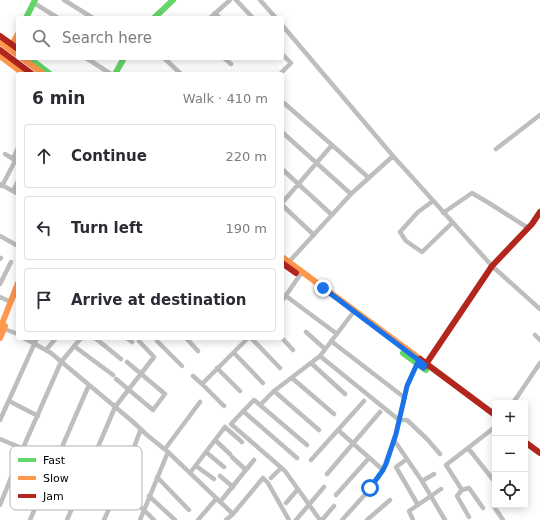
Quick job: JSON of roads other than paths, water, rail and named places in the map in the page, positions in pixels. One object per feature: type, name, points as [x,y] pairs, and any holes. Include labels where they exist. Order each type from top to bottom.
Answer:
[{"type":"main road","points":[[152,16],[168,0]]},
{"type":"main road","points":[[156,16],[173,0]]},
{"type":"main road","points":[[27,16],[34,1]]},
{"type":"main road","points":[[0,36],[16,48]]},
{"type":"main road","points":[[12,45],[16,38]]},
{"type":"main road","points":[[0,42],[16,54]]},
{"type":"main road","points":[[0,50],[29,72]]},
{"type":"main road","points":[[0,56],[21,72]]},
{"type":"main road","points":[[25,60],[40,72]]},
{"type":"main road","points":[[32,60],[47,72]]},
{"type":"main road","points":[[112,72],[119,60]]},
{"type":"main road","points":[[116,72],[123,60]]},
{"type":"main road","points":[[424,366],[492,266],[528,228],[540,212]]},
{"type":"main road","points":[[285,263],[300,276],[417,364],[424,366],[492,413]]},
{"type":"main road","points":[[285,263],[492,418]]},
{"type":"main road","points":[[0,338],[1,329],[16,288]]},
{"type":"main road","points":[[1,329],[16,297]]},
{"type":"main road","points":[[528,439],[540,448]]},
{"type":"main road","points":[[528,444],[540,452]]},
{"type":"street","points":[[64,0],[90,16]]},
{"type":"street","points":[[212,16],[229,0]]},
{"type":"street","points":[[236,0],[251,16]]},
{"type":"street","points":[[260,0],[274,16]]},
{"type":"street","points":[[34,1],[55,16]]},
{"type":"street","points":[[284,27],[452,223],[492,266],[540,309]]},
{"type":"street","points":[[282,72],[291,63],[284,56]]},
{"type":"street","points":[[89,60],[108,72]]},
{"type":"street","points":[[166,60],[179,72]]},
{"type":"street","points":[[226,60],[231,64]]},
{"type":"street","points":[[284,103],[369,178]]},
{"type":"street","points":[[496,149],[540,115]]},
{"type":"street","points":[[284,134],[351,194]]},
{"type":"street","points":[[284,202],[332,146]]},
{"type":"street","points":[[5,154],[15,161],[1,185],[16,193]]},
{"type":"street","points":[[285,263],[314,235],[351,194],[393,156]]},
{"type":"street","points":[[284,171],[332,214]]},
{"type":"street","points":[[13,191],[16,185]]},
{"type":"street","points":[[443,213],[472,193],[489,202],[528,228]]},
{"type":"street","points":[[433,201],[418,212],[400,232],[406,240],[422,252],[452,223]]},
{"type":"street","points":[[284,206],[314,235]]},
{"type":"street","points":[[0,236],[16,245]]},
{"type":"street","points":[[0,284],[11,262]]},
{"type":"street","points":[[284,298],[300,276]]},
{"type":"street","points":[[286,296],[337,334]]},
{"type":"street","points":[[0,297],[11,302]]},
{"type":"street","points":[[260,404],[274,391],[320,356],[352,314]]},
{"type":"street","points":[[1,329],[16,333]]},
{"type":"street","points":[[306,332],[326,349]]},
{"type":"street","points":[[535,335],[540,340]]},
{"type":"street","points":[[27,340],[46,350],[115,406],[166,450],[232,514]]},
{"type":"street","points":[[0,420],[36,340]]},
{"type":"street","points":[[46,350],[54,340]]},
{"type":"street","points":[[24,446],[61,362],[79,340]]},
{"type":"street","points":[[97,340],[121,359]]},
{"type":"street","points":[[157,340],[182,366]]},
{"type":"street","points":[[188,340],[198,351]]},
{"type":"street","points":[[202,384],[246,340]]},
{"type":"street","points":[[253,340],[280,368]]},
{"type":"street","points":[[284,340],[293,350]]},
{"type":"street","points":[[98,446],[115,406],[154,357],[139,341]]},
{"type":"street","points":[[331,341],[405,398]]},
{"type":"street","points":[[74,346],[153,410],[165,394],[142,373],[127,362]]},
{"type":"street","points":[[234,353],[263,383]]},
{"type":"street","points":[[320,356],[399,420],[407,420],[440,454]]},
{"type":"street","points":[[311,363],[345,394]]},
{"type":"street","points":[[515,400],[540,363]]},
{"type":"street","points":[[344,519],[383,470],[394,440],[407,386],[417,364]]},
{"type":"street","points":[[217,368],[240,391]]},
{"type":"street","points":[[193,376],[224,406]]},
{"type":"street","points":[[292,378],[334,414]]},
{"type":"street","points":[[62,446],[89,385]]},
{"type":"street","points":[[274,391],[319,430]]},
{"type":"street","points":[[307,445],[254,400],[231,424],[281,468],[320,520],[334,506]]},
{"type":"street","points":[[311,460],[364,400]]},
{"type":"street","points":[[9,401],[38,416]]},
{"type":"street","points":[[140,520],[166,450],[200,402]]},
{"type":"street","points":[[242,411],[297,458]]},
{"type":"street","points":[[328,474],[380,412]]},
{"type":"street","points":[[190,473],[225,427],[242,442]]},
{"type":"street","points":[[134,446],[141,429]]},
{"type":"street","points":[[462,490],[446,465],[492,429]]},
{"type":"street","points":[[338,430],[383,470]]},
{"type":"street","points":[[0,439],[18,446]]},
{"type":"street","points":[[214,440],[246,470]]},
{"type":"street","points":[[394,440],[422,481],[445,520]]},
{"type":"street","points":[[468,448],[492,478]]},
{"type":"street","points":[[206,452],[224,467]]},
{"type":"street","points":[[336,495],[369,458]]},
{"type":"street","points":[[407,459],[396,467],[418,505]]},
{"type":"street","points":[[198,520],[233,487],[254,460]]},
{"type":"street","points":[[196,466],[214,479]]},
{"type":"street","points":[[271,478],[281,468]]},
{"type":"street","points":[[422,481],[434,474]]},
{"type":"street","points":[[220,476],[233,487]]},
{"type":"street","points":[[157,477],[189,510]]},
{"type":"street","points":[[226,520],[263,478],[268,483],[289,520]]},
{"type":"street","points":[[0,505],[10,480]]},
{"type":"street","points":[[296,520],[324,487]]},
{"type":"street","points":[[469,517],[456,496],[462,490],[469,488],[483,508]]},
{"type":"street","points":[[286,503],[298,489]]},
{"type":"street","points":[[413,520],[409,511],[441,489]]},
{"type":"street","points":[[149,496],[175,520]]},
{"type":"street","points":[[367,520],[390,500]]},
{"type":"street","points":[[495,508],[503,520]]},
{"type":"street","points":[[30,520],[34,510]]},
{"type":"street","points":[[67,520],[71,510]]},
{"type":"street","points":[[104,520],[108,510]]},
{"type":"street","points":[[144,510],[154,520]]}]
